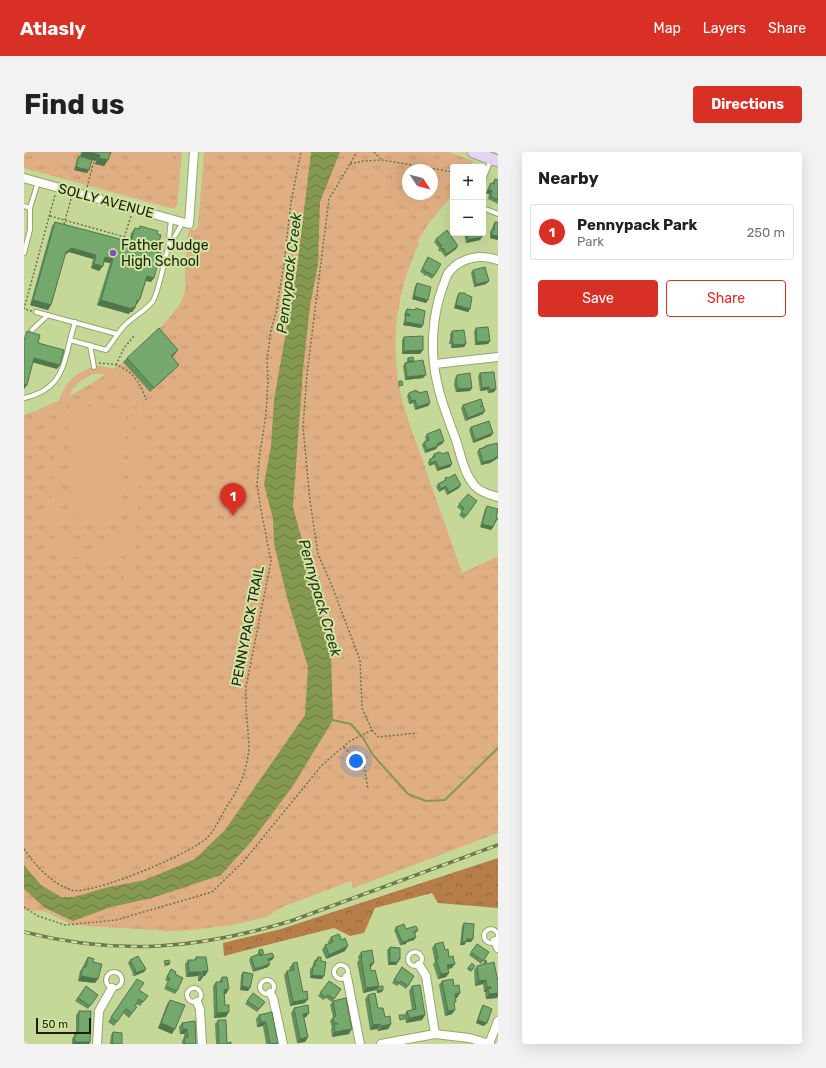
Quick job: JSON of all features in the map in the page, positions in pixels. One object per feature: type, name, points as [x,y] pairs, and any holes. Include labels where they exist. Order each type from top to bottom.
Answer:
[{"type":"street","points":[[186,223],[194,152]]},
{"type":"street","points":[[473,152],[495,160]]},
{"type":"street","name":"SOLLY AVENUE","points":[[24,178],[186,223]]},
{"type":"street","points":[[498,260],[490,257],[478,256],[459,263],[448,273],[439,298],[434,323],[433,350],[437,382],[467,473],[476,487],[486,493],[498,497]]},
{"type":"street","points":[[435,364],[498,357]]},
{"type":"street","points":[[420,965],[426,976],[435,1034]]},
{"type":"street","points":[[347,977],[360,1044]]},
{"type":"street","points":[[97,1044],[99,1011],[112,988]]},
{"type":"street","points":[[270,993],[273,998],[283,1044]]},
{"type":"street","points":[[197,1002],[200,1009],[202,1044]]},
{"type":"street","points":[[381,1044],[435,1034],[458,1036],[489,1044],[498,1021]]},
{"type":"lane","points":[[486,175],[495,160]]},
{"type":"lane","points":[[24,253],[30,230],[30,208],[38,182]]},
{"type":"lane","points":[[24,206],[30,208]]},
{"type":"lane","points":[[486,209],[498,214]]},
{"type":"lane","points":[[70,340],[106,350],[125,325],[153,300],[168,248],[171,219]]},
{"type":"lane","points":[[168,248],[186,223]]},
{"type":"lane","points":[[36,312],[117,334]]},
{"type":"lane","points":[[32,330],[48,315]]},
{"type":"lane","points":[[24,398],[34,396],[47,389],[57,379],[64,367],[75,322]]},
{"type":"lane","points":[[90,345],[93,365]]},
{"type":"path","name":"PENNYPACK TRAIL","points":[[24,849],[31,860],[50,879],[58,884],[73,890],[90,888],[124,878],[164,863],[202,842],[216,825],[239,787],[249,749],[245,706],[246,687],[271,561],[257,484],[266,414],[268,382],[267,359],[271,330],[283,271],[291,202],[301,152]]},
{"type":"path","points":[[356,152],[329,199],[307,374],[302,427],[310,501],[318,554],[330,581],[360,660],[362,708],[372,730],[378,737],[417,733]]},
{"type":"path","points":[[374,152],[382,160]]},
{"type":"path","points":[[350,164],[363,161],[382,160],[450,171]]},
{"type":"path","points":[[85,195],[94,162]]},
{"type":"path","points":[[36,312],[24,309],[55,195]]},
{"type":"path","points":[[63,227],[70,199]]},
{"type":"path","points":[[50,216],[125,237]]},
{"type":"path","points":[[123,241],[131,216]]},
{"type":"path","points":[[116,365],[124,348],[134,336]]},
{"type":"path","points":[[93,365],[121,366],[137,380],[146,400]]},
{"type":"path","points":[[24,907],[38,916],[65,925],[116,920],[212,892],[243,862],[322,765],[350,741],[372,730]]},
{"type":"path","points":[[344,747],[364,765],[368,790]]},
{"type":"green space","points":[[24,152],[182,152],[177,206],[174,209],[24,168]]},
{"type":"green space","points":[[24,152],[64,152],[63,158],[57,161]]},
{"type":"green space","points":[[146,152],[173,152],[172,178],[145,176]]},
{"type":"green space","points":[[204,152],[449,152],[473,161],[473,164],[450,164],[450,198],[429,223],[418,240],[419,244],[404,283],[399,303],[396,324],[396,366],[399,386],[411,430],[462,573],[498,556],[498,833],[353,888],[351,881],[280,908],[266,917],[233,925],[169,931],[73,925],[44,911],[24,910],[24,415],[61,400],[97,380],[129,357],[159,329],[176,309],[184,295],[188,234],[190,229],[195,230],[198,227]]},
{"type":"green space","points":[[100,366],[118,370],[130,377],[138,388],[144,405],[133,589],[123,588],[126,546],[114,556],[105,560],[83,560],[69,554],[58,544],[53,536],[49,521],[59,400],[65,387],[74,377],[92,367]],"holes":[[[94,374],[110,375],[127,385],[137,405],[127,526],[116,544],[110,548],[95,553],[80,550],[68,541],[59,527],[58,516],[67,400],[74,387],[80,381]]]},
{"type":"green space","points":[[75,406],[127,409],[120,521],[67,518]]},
{"type":"green space","points":[[498,858],[498,908],[438,903],[432,893],[375,908],[364,933],[350,936],[334,928],[224,956],[223,943],[281,929]]},
{"type":"water","points":[[311,152],[340,152],[320,202],[318,264],[310,306],[303,370],[293,507],[317,595],[331,655],[333,720],[293,786],[251,842],[221,875],[152,898],[111,907],[73,921],[45,908],[24,889],[24,865],[41,885],[61,897],[74,897],[105,888],[145,880],[195,859],[225,830],[305,715],[308,667],[288,601],[274,544],[273,519],[264,484],[271,446],[274,400],[297,269]]},
{"type":"building","points":[[89,152],[111,152],[108,160],[99,158],[100,155]]},
{"type":"building","points":[[79,156],[92,160],[89,170],[76,167]]},
{"type":"building","points":[[495,179],[498,180],[498,200],[490,196],[492,191],[488,190],[491,183],[494,184]]},
{"type":"building","points":[[55,222],[131,242],[135,228],[139,229],[140,226],[158,231],[157,234],[161,235],[156,252],[161,253],[154,278],[147,276],[140,299],[137,301],[135,308],[132,307],[132,309],[101,300],[113,259],[105,257],[103,266],[94,264],[96,255],[72,248],[66,252],[51,305],[33,300]]},
{"type":"building","points":[[495,222],[498,222],[498,236],[492,235],[492,229],[494,230]]},
{"type":"building","points":[[447,230],[458,246],[447,254],[443,248],[442,249],[440,247],[442,246],[436,239]]},
{"type":"building","points":[[467,236],[482,236],[482,237],[468,240]]},
{"type":"building","points":[[428,257],[441,264],[434,276],[422,269]]},
{"type":"building","points":[[485,267],[489,281],[476,284],[473,270]]},
{"type":"building","points":[[417,283],[431,287],[428,300],[414,296]]},
{"type":"building","points":[[459,293],[465,293],[472,297],[470,309],[456,305]]},
{"type":"building","points":[[416,308],[425,311],[423,325],[405,322],[406,315],[410,316],[406,314],[407,309],[415,310]]},
{"type":"building","points":[[488,327],[490,341],[477,342],[476,328]]},
{"type":"building","points":[[159,328],[178,350],[171,356],[179,365],[154,388],[127,358]]},
{"type":"building","points":[[464,330],[466,344],[453,345],[453,341],[451,339],[453,338],[452,331]]},
{"type":"building","points":[[27,331],[40,335],[38,343],[64,350],[60,365],[34,358],[27,385],[24,384],[24,340]]},
{"type":"building","points":[[423,336],[423,350],[404,351],[404,337]]},
{"type":"building","points":[[413,357],[414,361],[409,361],[408,358]]},
{"type":"building","points":[[423,360],[426,375],[407,377],[405,363]]},
{"type":"building","points":[[494,372],[496,389],[490,390],[489,387],[482,388],[480,373]]},
{"type":"building","points":[[470,373],[472,388],[458,389],[456,382],[457,375]]},
{"type":"building","points":[[399,381],[402,381],[403,385],[399,386]]},
{"type":"building","points":[[416,390],[416,392],[418,391],[419,393],[427,391],[430,403],[417,407],[415,400],[411,401],[409,393]]},
{"type":"building","points":[[481,399],[483,405],[480,407],[483,406],[485,411],[468,418],[463,405]]},
{"type":"building","points":[[489,421],[493,433],[475,440],[471,427]]},
{"type":"building","points":[[440,429],[444,441],[437,444],[438,446],[427,450],[424,442],[429,440],[427,434]]},
{"type":"building","points":[[497,443],[498,456],[492,460],[483,462],[479,449]]},
{"type":"building","points":[[440,452],[442,454],[448,452],[452,464],[439,468],[436,461],[431,463],[430,459],[435,457],[434,454]]},
{"type":"building","points":[[455,474],[461,485],[449,492],[446,486],[441,489],[438,484],[446,480],[445,478]]},
{"type":"building","points":[[468,494],[477,501],[466,516],[461,512],[464,508],[459,504]]},
{"type":"building","points":[[487,506],[498,509],[496,518],[498,518],[493,527],[482,524]]},
{"type":"building","points":[[464,923],[474,924],[473,939],[467,939],[466,942],[462,942]]},
{"type":"building","points":[[404,924],[406,929],[416,926],[418,930],[414,932],[416,937],[402,942],[396,927]]},
{"type":"building","points":[[339,934],[342,940],[345,938],[348,946],[329,955],[325,945],[333,942],[331,937]]},
{"type":"building","points":[[443,942],[445,950],[448,949],[449,957],[453,956],[455,964],[447,965],[449,973],[441,974],[436,959],[438,959],[435,944]]},
{"type":"building","points":[[477,944],[489,952],[483,961],[471,952]]},
{"type":"building","points":[[390,947],[400,948],[400,959],[398,962],[390,962]]},
{"type":"building","points":[[262,949],[264,953],[260,955],[259,950]]},
{"type":"building","points":[[372,950],[374,963],[370,964],[371,971],[375,970],[379,986],[366,988],[361,952]]},
{"type":"building","points":[[272,953],[274,957],[268,959],[270,964],[259,969],[259,967],[255,969],[251,957],[260,954],[260,956]]},
{"type":"building","points":[[138,956],[146,969],[136,973],[134,972],[136,971],[130,960]]},
{"type":"building","points":[[88,957],[94,959],[93,962],[102,964],[98,979],[81,976],[83,967],[86,967]]},
{"type":"building","points":[[196,957],[206,957],[208,971],[203,971],[203,977],[201,977],[201,972],[189,972],[188,960],[196,960]]},
{"type":"building","points":[[318,957],[321,957],[321,961],[326,962],[324,976],[312,975],[315,960],[317,961]]},
{"type":"building","points":[[169,960],[170,963],[165,964],[164,961]]},
{"type":"building","points":[[485,960],[487,964],[494,962],[498,982],[498,993],[489,994],[488,989],[491,987],[487,987],[486,980],[479,981],[477,966],[485,964]]},
{"type":"building","points":[[297,962],[303,992],[307,991],[308,999],[293,1002],[287,971],[294,970],[293,963]]},
{"type":"building","points":[[472,963],[475,966],[472,970],[468,968]]},
{"type":"building","points":[[402,967],[414,976],[408,986],[401,981],[399,983],[394,980]]},
{"type":"building","points":[[171,969],[176,972],[175,974],[183,978],[177,991],[166,986],[170,978],[167,977]]},
{"type":"building","points":[[243,972],[253,974],[250,988],[242,986]]},
{"type":"building","points":[[222,977],[227,977],[229,989],[224,990],[225,1005],[229,1005],[229,1012],[217,1013],[216,982],[222,982]]},
{"type":"building","points":[[137,979],[144,983],[139,990],[148,996],[143,1002],[139,999],[135,1006],[137,1007],[132,1013],[126,1009],[117,1022],[111,1017]]},
{"type":"building","points":[[453,979],[454,986],[459,985],[460,993],[455,994],[455,1010],[448,1011],[442,981]]},
{"type":"building","points":[[329,981],[341,989],[334,999],[328,995],[325,997],[320,993]]},
{"type":"building","points":[[420,985],[425,1015],[409,1018],[407,1011],[416,1009],[412,986]]},
{"type":"building","points":[[86,986],[98,995],[90,1006],[78,998]]},
{"type":"building","points":[[383,986],[383,990],[378,991],[377,987]]},
{"type":"building","points":[[253,993],[265,1002],[259,1009],[247,1001]]},
{"type":"building","points":[[375,993],[378,1008],[383,1008],[385,1017],[390,1016],[391,1024],[382,1026],[380,1024],[373,1025],[368,995]]},
{"type":"building","points":[[346,998],[352,1029],[335,1032],[334,1024],[338,1024],[334,1023],[333,1017],[336,1016],[333,1001]]},
{"type":"building","points":[[170,1000],[185,1005],[175,1029],[161,1023]]},
{"type":"building","points":[[308,1005],[309,1013],[303,1014],[308,1037],[300,1039],[294,1008]]},
{"type":"building","points":[[483,1005],[492,1009],[487,1023],[478,1020]]},
{"type":"building","points":[[79,1011],[91,1011],[90,1042],[75,1042],[75,1034],[78,1034]]},
{"type":"building","points":[[272,1012],[278,1043],[270,1044],[266,1022],[261,1022],[259,1015]]},
{"type":"building","points":[[399,1015],[404,1015],[404,1019],[400,1020]]},
{"type":"building","points":[[218,1020],[226,1020],[227,1043],[231,1042],[231,1044],[219,1044]]},
{"type":"building","points":[[195,1021],[196,1044],[185,1044],[185,1037],[188,1037],[187,1029],[183,1029],[182,1023]]},
{"type":"building","points":[[113,1032],[122,1033],[122,1044],[112,1044]]},
{"type":"waterway","points":[[332,720],[351,724],[363,738],[373,755],[408,794],[426,801],[445,800],[498,748]]},
{"type":"railway","points":[[24,932],[59,940],[126,946],[158,946],[223,938],[291,921],[498,845]]},
{"type":"place","name":"Father Judge High School","points":[[113,253]]},
{"type":"place","name":"Pennypack Park","points":[[233,516]]},
{"type":"water label","name":"Pennypack Creek","points":[[289,273]]},
{"type":"water label","name":"Pennypack Creek","points":[[320,598]]}]
